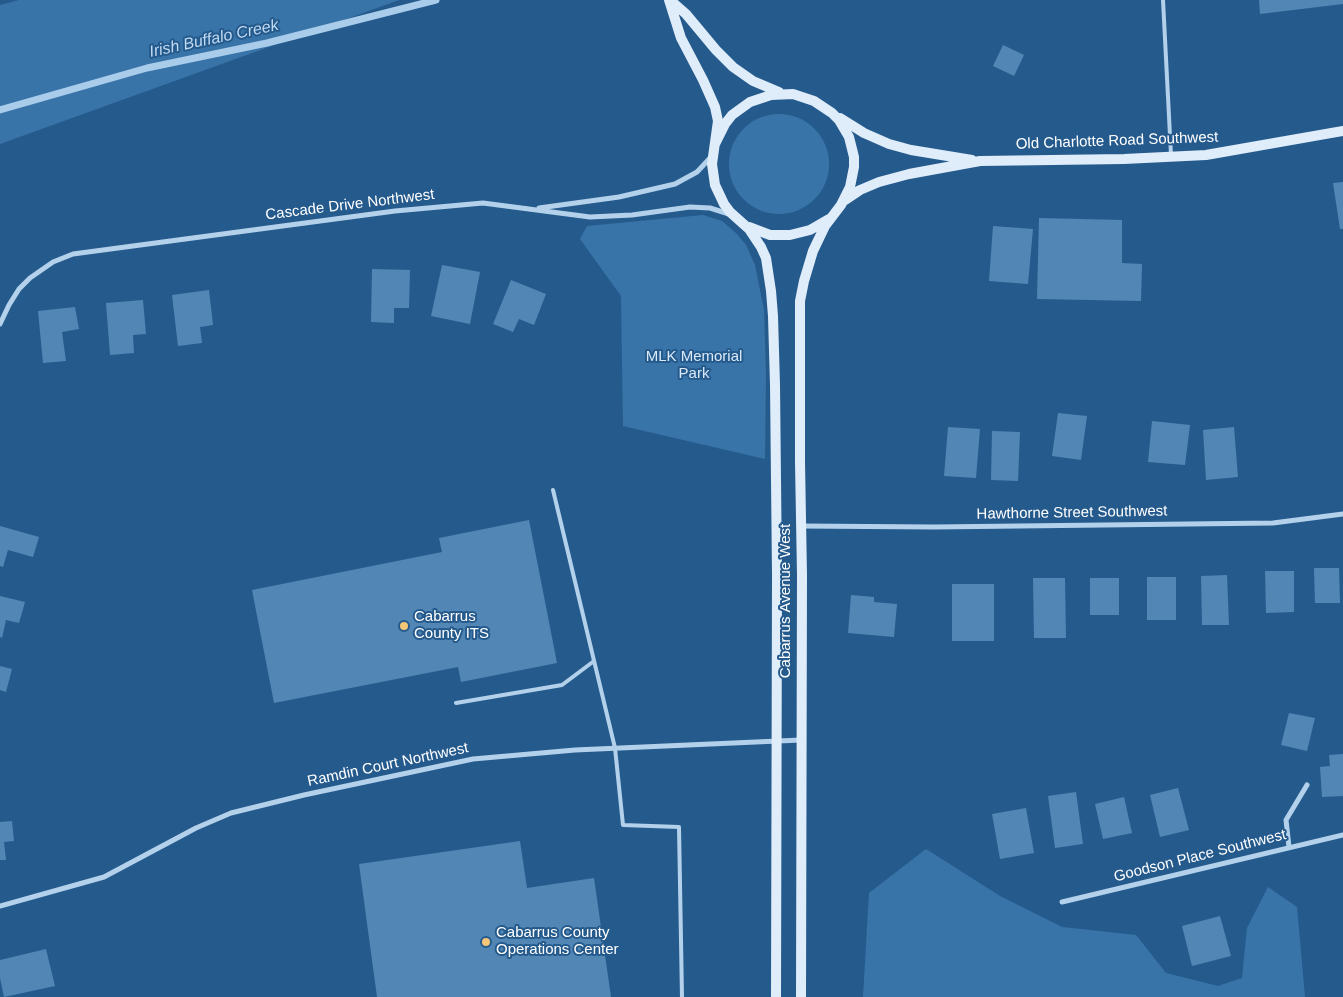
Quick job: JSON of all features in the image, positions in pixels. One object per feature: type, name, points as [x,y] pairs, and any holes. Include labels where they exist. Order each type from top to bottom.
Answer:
[{"type":"main road","name":"Cabarrus Avenue West","points":[[670,0],[686,14],[732,67],[752,81],[782,93],[804,96],[824,106],[839,120],[849,137],[854,157],[853,177],[847,196],[825,226],[810,258],[800,301],[801,997]]},
{"type":"main road","name":"Cabarrus Avenue West","points":[[670,0],[681,38],[715,107],[718,121],[712,164],[715,185],[724,204],[757,240],[766,258],[773,316],[778,575],[776,997]]},
{"type":"main road","name":"Cabarrus Avenue West","points":[[714,149],[725,124],[740,108],[760,97],[782,93]]},
{"type":"main road","name":"Old Charlotte Road Southwest","points":[[824,106],[864,134],[889,144],[911,150],[980,161]]},
{"type":"main road","name":"Old Charlotte Road Southwest","points":[[838,209],[852,194],[879,182],[909,174],[980,161],[1206,155],[1343,132]]},
{"type":"main road","name":"Cabarrus Avenue West","points":[[742,223],[770,235],[790,235],[810,230],[828,220],[838,209]]},
{"type":"street","points":[[536,209],[619,197],[675,184],[697,172],[714,149]]},
{"type":"street","name":"Cascade Drive Northwest","points":[[0,324],[19,289],[30,278],[53,262],[73,254],[395,211],[484,203],[575,216],[604,217],[684,207],[699,207],[714,209],[734,216]]},
{"type":"street","name":"Hawthorne Street Southwest","points":[[801,526],[934,527],[1273,523],[1343,514]]},
{"type":"street","name":"Ramdin Court Northwest","points":[[0,906],[104,877],[207,822],[232,813],[264,804],[473,759],[615,748],[802,740]]},
{"type":"street","points":[[1289,847],[1286,820],[1307,785]]},
{"type":"street","name":"Goodson Place Southwest","points":[[1062,902],[1343,835]]},
{"type":"lane","points":[[1163,0],[1171,157]]},
{"type":"lane","points":[[553,490],[615,748],[622,825],[679,827],[682,997]]},
{"type":"lane","points":[[456,703],[562,685],[594,661]]},
{"type":"green space","points":[[19,0],[399,0],[0,144],[0,5]]},
{"type":"green space","points":[[779,114],[798,117],[815,128],[826,145],[829,164],[826,183],[815,200],[798,211],[779,214],[760,211],[743,200],[732,183],[729,164],[732,145],[743,128],[760,117]]},
{"type":"green space","name":"MLK Memorial Park","points":[[703,215],[722,221],[737,234],[746,245],[755,265],[764,310],[766,374],[765,459],[623,426],[621,296],[580,239],[587,226]]},
{"type":"green space","points":[[926,849],[1000,896],[1062,927],[1136,935],[1166,973],[1218,986],[1242,978],[1247,928],[1268,887],[1297,907],[1305,997],[863,997],[869,893]]},
{"type":"building","points":[[1259,0],[1343,0],[1343,4],[1260,14]]},
{"type":"building","points":[[1003,45],[1024,55],[1014,76],[993,66]]},
{"type":"building","points":[[1343,182],[1343,229],[1340,229],[1333,183]]},
{"type":"building","points":[[1039,218],[1122,220],[1122,263],[1142,264],[1141,301],[1037,299]]},
{"type":"building","points":[[993,226],[1033,229],[1028,284],[989,281]]},
{"type":"building","points":[[442,265],[480,272],[470,324],[431,316]]},
{"type":"building","points":[[372,269],[410,270],[409,308],[394,308],[394,323],[371,322]]},
{"type":"building","points":[[511,280],[546,294],[534,325],[519,319],[513,332],[493,324]]},
{"type":"building","points":[[209,290],[213,325],[200,327],[202,343],[178,346],[172,295]]},
{"type":"building","points":[[143,300],[146,334],[133,335],[134,353],[110,355],[106,303]]},
{"type":"building","points":[[75,307],[79,329],[62,332],[66,361],[43,363],[38,311]]},
{"type":"building","points":[[1058,413],[1087,416],[1081,460],[1052,456]]},
{"type":"building","points":[[1152,421],[1190,425],[1185,465],[1148,462]]},
{"type":"building","points":[[948,427],[980,429],[976,478],[944,476]]},
{"type":"building","points":[[1234,427],[1238,477],[1206,480],[1203,430]]},
{"type":"building","points":[[992,431],[1020,432],[1018,481],[991,480]]},
{"type":"building","name":"Cabarrus County ITS","points":[[529,520],[557,663],[461,682],[458,667],[274,703],[252,590],[442,552],[439,538]]},
{"type":"building","points":[[0,526],[39,537],[33,557],[8,550],[3,567],[0,566]]},
{"type":"building","points":[[1314,568],[1339,568],[1340,603],[1315,603]]},
{"type":"building","points":[[1265,571],[1294,571],[1294,612],[1266,613]]},
{"type":"building","points":[[1227,575],[1229,625],[1202,625],[1201,576]]},
{"type":"building","points":[[1147,577],[1176,577],[1176,620],[1147,620]]},
{"type":"building","points":[[1033,578],[1065,578],[1066,638],[1034,638]]},
{"type":"building","points":[[1090,578],[1119,578],[1119,615],[1090,615]]},
{"type":"building","points":[[952,584],[994,584],[994,641],[952,641]]},
{"type":"building","points":[[851,595],[874,597],[874,602],[897,604],[894,637],[848,633]]},
{"type":"building","points":[[0,596],[25,602],[19,623],[6,620],[2,638],[0,637]]},
{"type":"building","points":[[0,666],[12,669],[6,692],[0,690]]},
{"type":"building","points":[[1289,713],[1315,718],[1307,751],[1281,745]]},
{"type":"building","points":[[1343,754],[1343,796],[1322,797],[1320,767],[1330,766],[1329,755]]},
{"type":"building","points":[[1178,788],[1189,830],[1160,837],[1150,795]]},
{"type":"building","points":[[1076,792],[1083,844],[1055,848],[1048,796]]},
{"type":"building","points":[[1124,797],[1132,833],[1103,839],[1095,804]]},
{"type":"building","points":[[1026,808],[1034,853],[1000,859],[992,814]]},
{"type":"building","points":[[12,821],[14,841],[4,842],[6,860],[0,860],[0,822]]},
{"type":"building","name":"Cabarrus County Operations Center","points":[[520,841],[527,888],[594,878],[611,997],[377,997],[359,864]]},
{"type":"building","points":[[1220,916],[1231,956],[1192,966],[1182,926]]},
{"type":"building","points":[[46,949],[55,986],[4,997],[0,978],[0,960]]},
{"type":"waterway","name":"Irish Buffalo Creek","points":[[0,110],[147,68],[267,43],[436,0]]},
{"type":"place","name":"Cabarrus County ITS","points":[[404,626]]},
{"type":"place","name":"Cabarrus County Operations Center","points":[[486,942]]}]
